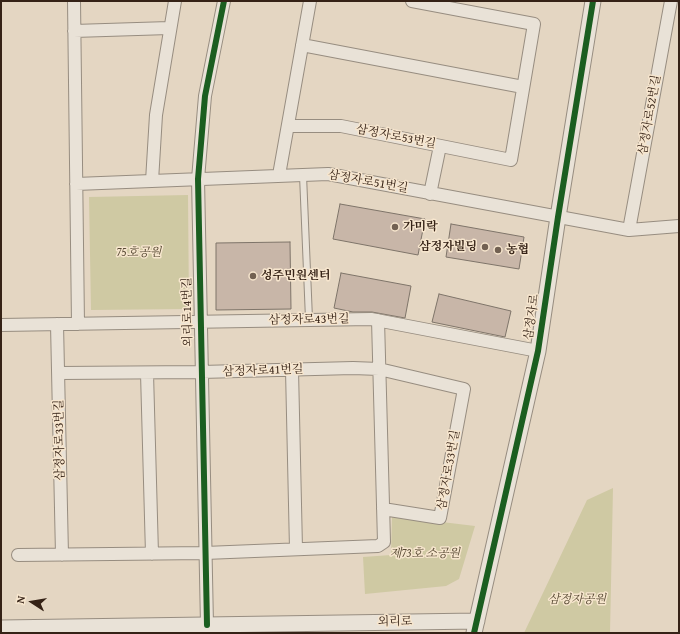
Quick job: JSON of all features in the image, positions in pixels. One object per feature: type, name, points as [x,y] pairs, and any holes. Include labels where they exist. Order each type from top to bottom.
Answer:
[{"type":"street","points":[[74,1],[78,324]]},
{"type":"street","points":[[152,181],[156,115],[169,28],[175,1]]},
{"type":"street","name":"외리로14번길","points":[[207,625],[200,372],[198,179],[205,96],[224,1]]},
{"type":"street","points":[[279,175],[310,1]]},
{"type":"street","points":[[412,1],[453,5]]},
{"type":"street","name":"삼정자로","points":[[476,627],[538,351],[593,1]]},
{"type":"street","name":"삼정자로52번길","points":[[629,230],[671,1]]},
{"type":"street","name":"삼정자로53번길","points":[[288,126],[341,126],[511,160],[534,24],[453,5]]},
{"type":"street","points":[[74,31],[169,28]]},
{"type":"street","points":[[302,45],[523,87]]},
{"type":"street","points":[[430,194],[440,146]]},
{"type":"street","name":"삼정자로51번길","points":[[76,184],[328,174],[558,217]]},
{"type":"street","points":[[558,217],[629,230],[679,226]]},
{"type":"street","name":"삼정자로43번길","points":[[1,325],[309,319],[378,320],[538,351]]},
{"type":"street","points":[[18,555],[205,553],[378,546],[384,542],[378,320]]},
{"type":"street","name":"삼정자로33번길","points":[[57,324],[62,555]]},
{"type":"street","name":"삼정자로41번길","points":[[59,373],[380,369],[464,389]]},
{"type":"street","points":[[292,370],[296,549]]},
{"type":"street","points":[[147,373],[152,554]]},
{"type":"street","name":"삼정자로33번길","points":[[383,509],[440,518],[464,389]]},
{"type":"street","name":"외리로","points":[[1,628],[207,625],[476,627]]},
{"type":"lane","points":[[303,174],[309,319]]},
{"type":"green space","name":"75호공원","points":[[188,195],[189,309],[91,310],[89,197]]},
{"type":"green space","name":"삼정자공원","points":[[613,488],[610,633],[524,633],[587,500]]},
{"type":"green space","name":"제73호 소공원","points":[[392,516],[475,526],[459,579],[446,586],[365,594],[363,557],[391,555]]},
{"type":"building","points":[[340,204],[425,219],[418,255],[333,239]]},
{"type":"building","name":"삼정자빌딩","points":[[451,224],[524,237],[519,269],[446,257]]},
{"type":"building","name":"성주민원센터","points":[[290,242],[291,309],[216,310],[216,243]]},
{"type":"building","points":[[341,273],[411,286],[405,318],[372,312],[353,312],[334,308]]},
{"type":"building","points":[[439,294],[511,311],[505,337],[432,322]]},
{"type":"cycle path","points":[[207,625],[198,179],[205,96],[224,1]]},
{"type":"cycle path","points":[[474,633],[538,351],[593,1]]},
{"type":"place","name":"가미락","points":[[395,227]]},
{"type":"place","name":"삼정자빌딩","points":[[485,247]]},
{"type":"place","name":"농협","points":[[498,250]]},
{"type":"place","name":"성주민원센터","points":[[253,276]]}]
